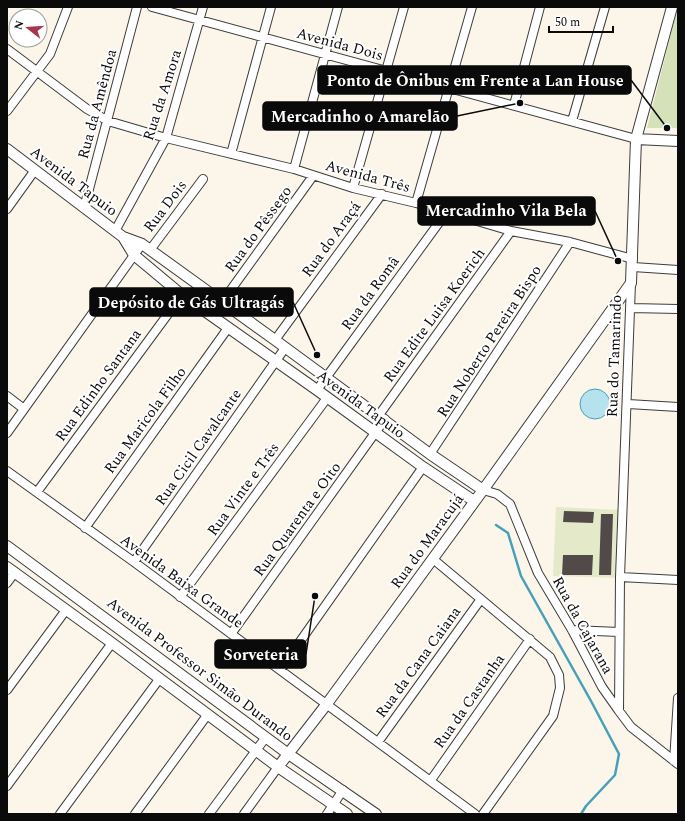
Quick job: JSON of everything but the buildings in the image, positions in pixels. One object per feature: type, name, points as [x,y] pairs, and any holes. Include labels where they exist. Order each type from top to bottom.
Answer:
[{"type":"street","points":[[7,111],[38,72],[50,54],[68,7]]},
{"type":"street","name":"Rua da Amêndoa","points":[[84,208],[137,7]]},
{"type":"street","name":"Avenida Dois","points":[[152,7],[450,87],[636,139]]},
{"type":"street","name":"Rua da Amora","points":[[115,231],[166,138],[204,7]]},
{"type":"street","points":[[232,154],[271,7]]},
{"type":"street","points":[[294,169],[338,7]]},
{"type":"street","points":[[353,188],[404,7]]},
{"type":"street","points":[[416,203],[472,7]]},
{"type":"street","points":[[514,105],[540,7]]},
{"type":"street","points":[[572,121],[605,7]]},
{"type":"street","name":"Rua do Tamarindo","points":[[619,711],[620,577],[628,404],[636,139],[672,7]]},
{"type":"street","name":"Avenida Três","points":[[7,49],[87,109],[108,121],[166,138],[294,169],[353,188],[416,203],[511,231],[570,242],[633,263],[678,270]]},
{"type":"street","points":[[636,139],[678,141]]},
{"type":"street","name":"Avenida Tapuio","points":[[7,149],[123,237],[146,247],[382,417],[430,454],[483,490]]},
{"type":"street","points":[[7,209],[35,170]]},
{"type":"street","name":"Rua do Pêssego","points":[[212,316],[313,176]]},
{"type":"street","name":"Rua Dois","points":[[7,433],[134,255],[146,247],[203,179]]},
{"type":"street","name":"Rua do Araçá","points":[[275,340],[382,194]]},
{"type":"street","name":"Rua da Româ","points":[[318,390],[446,212]]},
{"type":"street","name":"Rua Edite Luisa Koerich","points":[[382,417],[511,231]]},
{"type":"street","name":"Avenida Tapuio","points":[[123,237],[134,255],[182,295],[318,390],[422,467],[474,501]]},
{"type":"street","name":"Rua Noberto Pereira Bispo","points":[[430,454],[570,242]]},
{"type":"street","name":"Rua do Maracujá","points":[[244,814],[287,753],[326,705],[433,559],[631,283]]},
{"type":"street","name":"Rua Edinho Santana","points":[[36,492],[182,295]]},
{"type":"street","points":[[631,308],[678,309]]},
{"type":"street","name":"Rua Maricola Filho","points":[[85,528],[228,328]]},
{"type":"street","name":"Rua Cicil Cavalcante","points":[[134,562],[285,348]]},
{"type":"street","points":[[7,396],[24,409]]},
{"type":"street","name":"Rua Vinte e Três","points":[[180,597],[327,398]]},
{"type":"street","points":[[628,404],[678,407]]},
{"type":"street","name":"Rua Quarenta e Oito","points":[[231,634],[376,434],[382,417]]},
{"type":"street","points":[[280,670],[422,467]]},
{"type":"street","name":"Avenida Baixa Grande","points":[[7,471],[134,562],[475,814]]},
{"type":"street","name":"Rua da Cajarana","points":[[483,490],[497,494],[510,504],[538,573],[572,630],[602,687],[619,711],[631,727],[676,762]]},
{"type":"street","name":"Avenida Professor Simão Durando","points":[[7,546],[287,753],[376,814]]},
{"type":"street","points":[[433,559],[550,657],[559,675],[558,698],[553,716],[483,814]]},
{"type":"street","points":[[7,583],[11,569]]},
{"type":"street","name":"Avenida Professor Simão Durando","points":[[11,569],[160,678],[278,767],[347,814]]},
{"type":"street","points":[[620,577],[678,580]]},
{"type":"street","points":[[41,592],[52,578]]},
{"type":"street","name":"Rua da Cana Caiana","points":[[378,742],[481,599]]},
{"type":"street","points":[[7,690],[66,610]]},
{"type":"street","points":[[572,630],[619,632]]},
{"type":"street","name":"Rua da Castanha","points":[[431,780],[530,639]]},
{"type":"street","points":[[7,786],[112,643]]},
{"type":"street","points":[[60,814],[160,678]]},
{"type":"street","points":[[676,762],[678,698]]},
{"type":"street","points":[[135,814],[208,714]]},
{"type":"street","points":[[209,814],[266,737]]},
{"type":"street","points":[[327,814],[343,790]]},
{"type":"green space","points":[[678,7],[678,128],[647,128]]},
{"type":"green space","points":[[556,507],[621,510],[618,578],[553,576]]},
{"type":"water","points":[[595,389],[606,393],[610,404],[606,415],[595,419],[584,415],[580,404],[584,393]]},
{"type":"waterway","points":[[496,525],[508,533],[521,576],[619,754],[615,775],[586,806],[581,814]]},
{"type":"place","name":"Mercadinho o Amarelão","points":[[520,103]]},
{"type":"place","name":"Ponto de Ônibus em Frente a Lan House","points":[[667,128]]},
{"type":"place","name":"Mercadinho Vila Bela","points":[[618,261]]},
{"type":"place","name":"Depósito de Gás Ultragás","points":[[317,355]]},
{"type":"place","name":"Sorveteria","points":[[315,596]]}]
